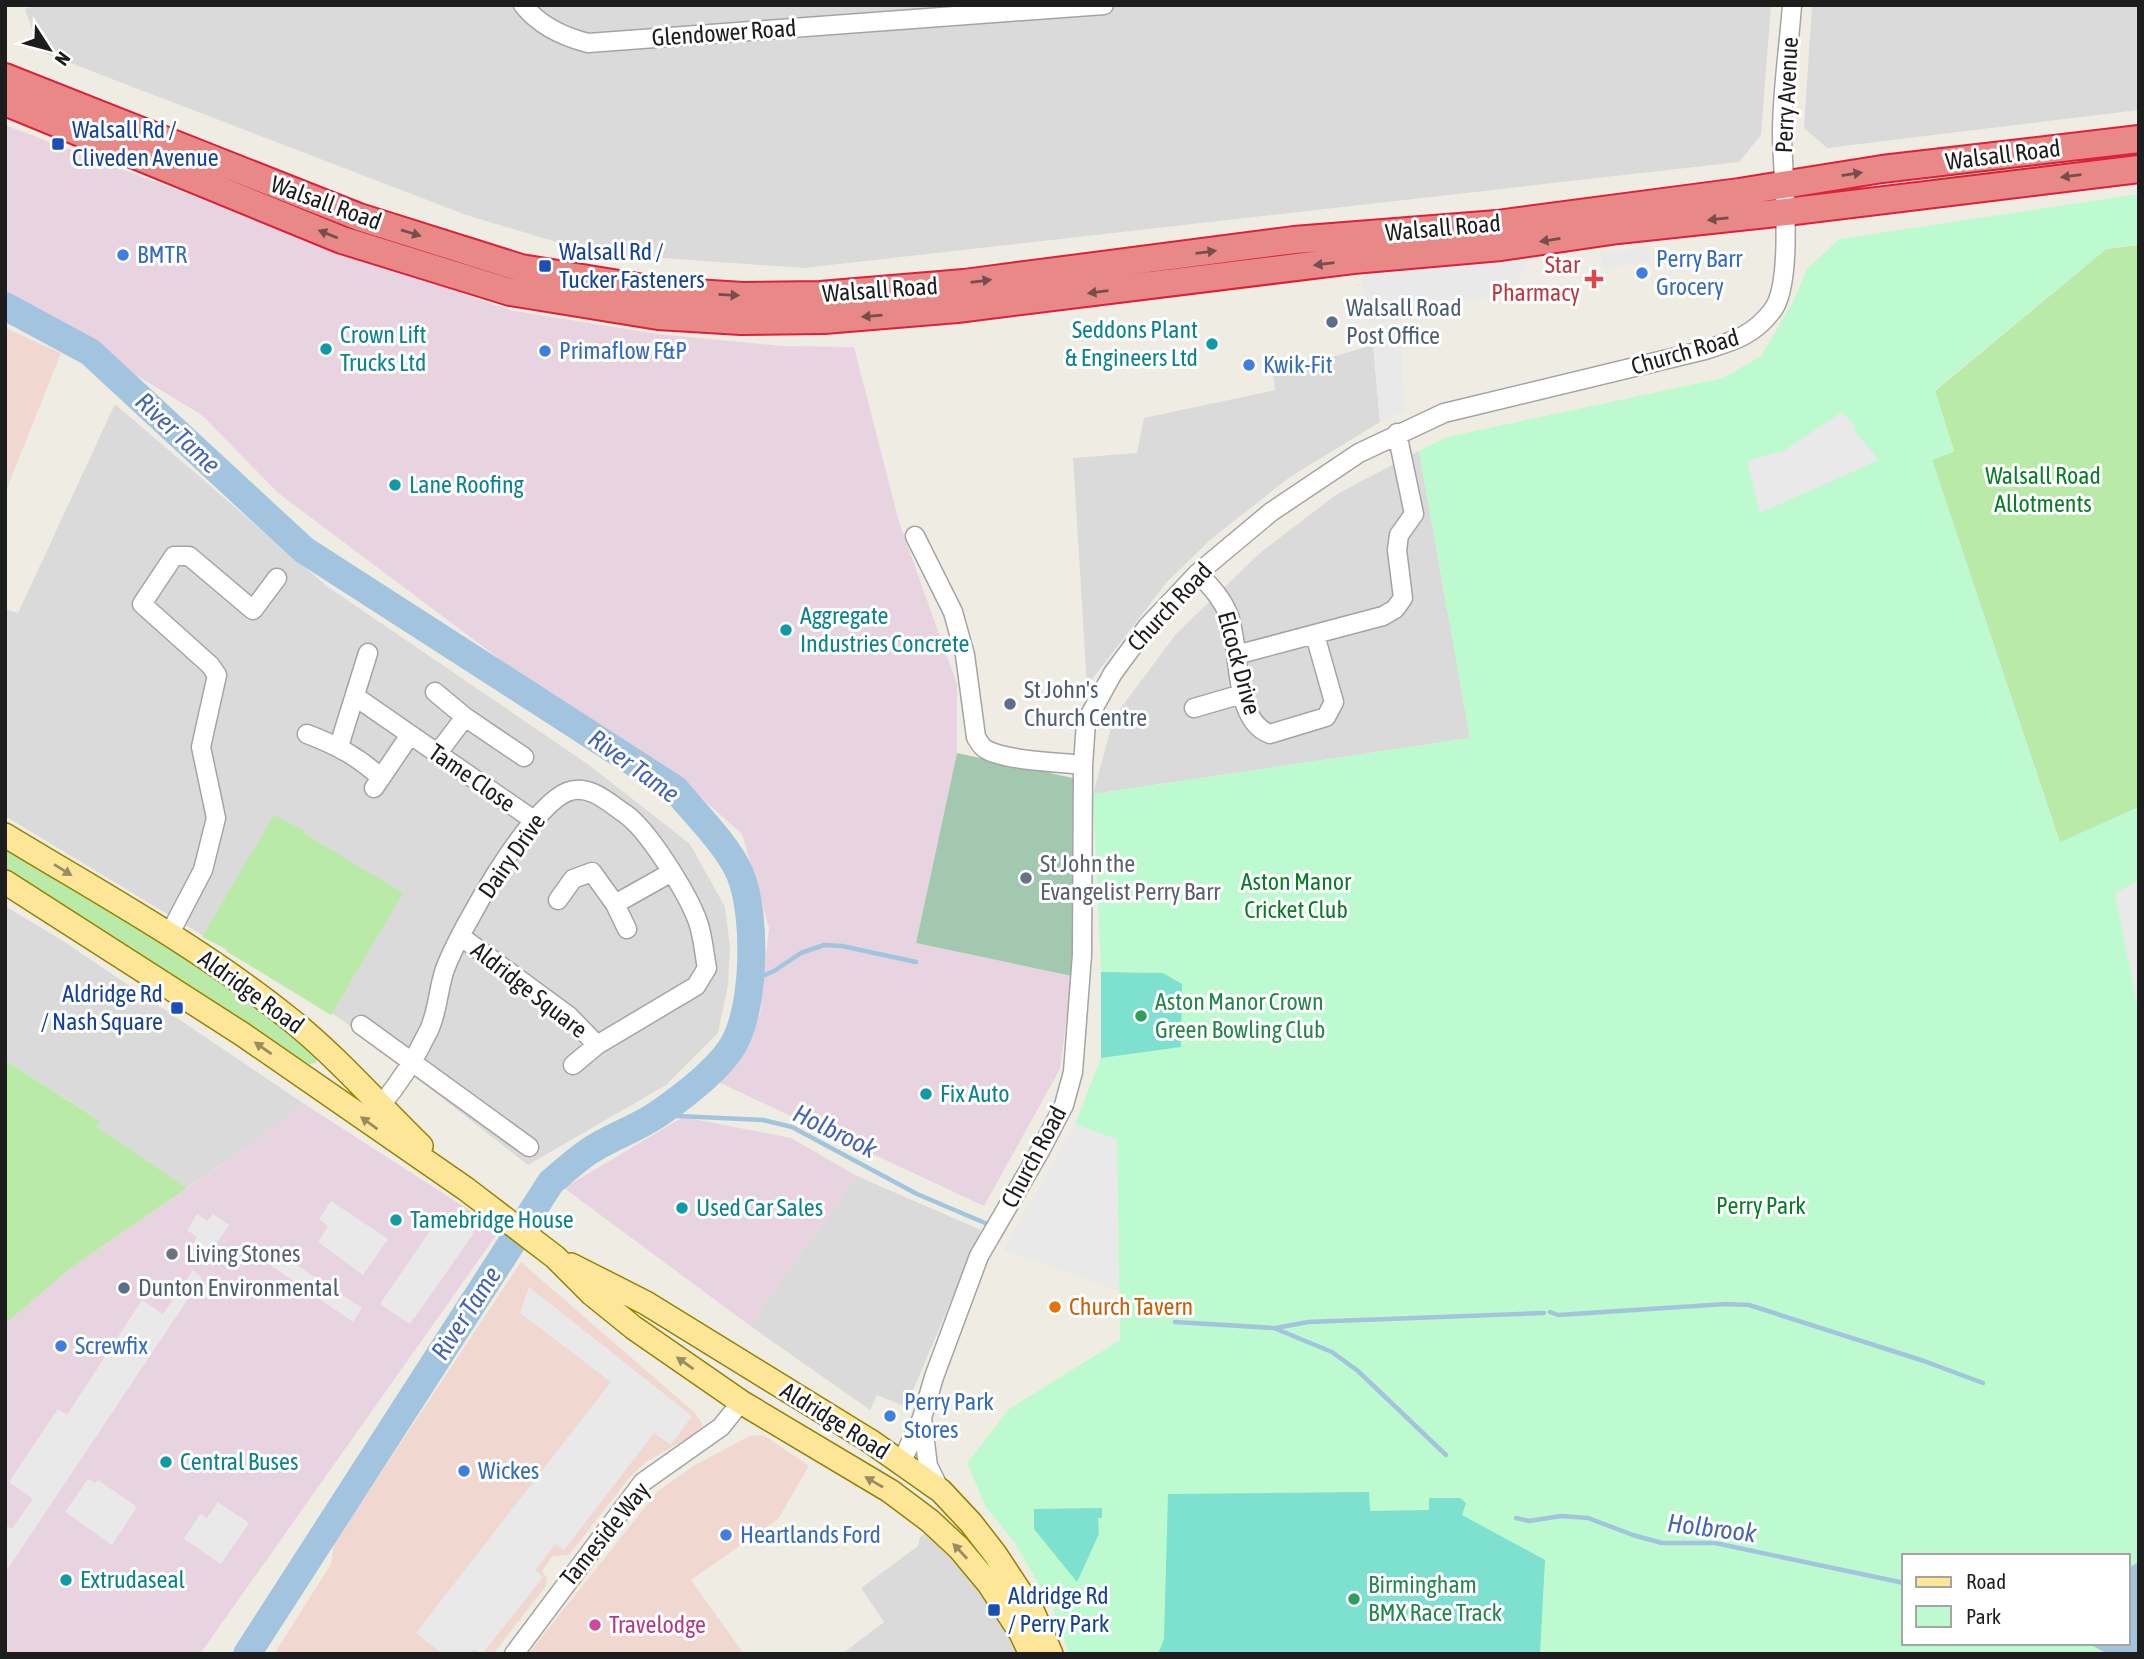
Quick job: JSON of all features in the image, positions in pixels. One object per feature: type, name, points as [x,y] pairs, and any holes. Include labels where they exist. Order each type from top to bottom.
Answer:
[{"type":"highway","name":"Walsall Road","points":[[5,77],[359,217],[522,268],[662,291],[743,296],[820,295],[964,283],[1294,240],[1497,224],[1894,168],[2139,139]]},
{"type":"highway","name":"Walsall Road","points":[[5,100],[60,126],[342,240],[510,292],[658,316],[741,321],[824,320],[957,309],[1353,260],[1501,247],[1618,230],[2139,169]]},
{"type":"main road","name":"Aldridge Road","points":[[5,835],[236,978],[289,1018],[337,1059],[380,1106],[466,1189]]},
{"type":"main road","name":"Aldridge Road","points":[[5,882],[218,1018],[466,1189],[555,1257],[592,1294],[634,1328],[741,1402],[890,1491],[930,1521],[959,1548],[989,1584],[1021,1633],[1031,1654]]},
{"type":"main road","points":[[318,1087],[337,1059]]},
{"type":"main road","name":"Aldridge Road","points":[[555,1257],[646,1303],[870,1441],[941,1491],[971,1522],[995,1554],[1032,1610],[1051,1654]]},
{"type":"main road","points":[[741,1402],[760,1374]]},
{"type":"main road","points":[[901,1463],[901,1477],[930,1521]]},
{"type":"street","name":"Glendower Road","points":[[523,5],[555,31],[588,43],[1104,5]]},
{"type":"street","name":"Perry Avenue","points":[[1784,184],[1782,131],[1792,5]]},
{"type":"street","points":[[1784,184],[1786,212]]},
{"type":"street","name":"Church Road","points":[[901,1463],[922,1418],[934,1377],[979,1256],[1064,1105],[1073,1072],[1082,955],[1083,765],[1087,722],[1114,673],[1147,626],[1198,573],[1271,512],[1359,453],[1397,433],[1444,412],[1705,350],[1745,337],[1774,310],[1783,288],[1786,212]]},
{"type":"street","points":[[1236,655],[1383,616],[1395,609],[1403,598],[1397,550],[1399,535],[1414,514],[1397,433]]},
{"type":"street","points":[[915,536],[953,612],[965,654],[976,737],[983,747],[1009,756],[1083,765]]},
{"type":"street","points":[[169,935],[204,870],[216,818],[201,747],[217,675],[211,665],[142,604],[174,556],[189,556],[253,610],[277,579]]},
{"type":"street","name":"Elcock Drive","points":[[1198,573],[1220,596],[1230,619],[1242,694],[1251,720],[1261,731],[1269,734],[1326,717],[1334,702],[1315,635]]},
{"type":"street","points":[[339,747],[368,653]]},
{"type":"street","points":[[435,692],[465,717],[524,757]]},
{"type":"street","points":[[1194,708],[1242,694]]},
{"type":"street","name":"Tame Close","points":[[356,696],[535,821]]},
{"type":"street","points":[[437,754],[465,717]]},
{"type":"street","name":"Tame Close","points":[[307,734],[339,747],[363,761],[377,783],[410,735]]},
{"type":"street","name":"Dairy Drive","points":[[380,1106],[394,1090],[429,1030],[444,971],[460,936],[492,880],[548,804],[569,791],[593,791],[631,818],[672,872],[697,921],[707,968],[696,986],[597,1045],[573,1065]]},
{"type":"street","points":[[558,900],[573,879],[592,872],[615,904],[627,929]]},
{"type":"street","points":[[615,904],[672,872]]},
{"type":"street","name":"Aldridge Square","points":[[460,936],[569,1016],[597,1045]]},
{"type":"street","points":[[361,1025],[529,1147]]},
{"type":"street","name":"Tameside Way","points":[[514,1654],[643,1482],[721,1427],[741,1402]]},
{"type":"street","name":"Church Road","points":[[922,1418],[928,1466],[941,1491]]},
{"type":"shaded area","points":[[39,5],[1771,5],[1761,135],[1739,162],[804,268],[593,253],[466,215],[39,51],[25,9]]},
{"type":"shaded area","points":[[1812,5],[2139,5],[2139,110],[1827,148],[1804,128]]},
{"type":"shaded area","points":[[5,125],[267,224],[509,310],[658,334],[782,346],[854,347],[899,522],[957,684],[957,753],[916,943],[1072,976],[1060,1069],[984,1206],[718,1082],[760,1014],[769,928],[742,834],[681,780],[541,690],[278,493],[202,415],[5,296]]},
{"type":"shaded area","points":[[1650,246],[1652,261],[1603,268],[1601,253]]},
{"type":"shaded area","points":[[1529,259],[1512,294],[1409,307],[1409,320],[1369,324],[1360,275]]},
{"type":"shaded area","points":[[1400,325],[1405,410],[1380,422],[1372,329]]},
{"type":"shaded area","points":[[5,328],[61,353],[5,493]]},
{"type":"shaded area","points":[[1373,345],[1380,422],[1290,477],[1210,540],[1167,582],[1087,686],[1073,458],[1137,453],[1144,418],[1275,390],[1273,374]]},
{"type":"shaded area","points":[[115,404],[328,587],[589,765],[690,844],[725,907],[730,947],[728,985],[718,1033],[666,1085],[528,1165],[341,1019],[5,816],[5,609],[18,613]]},
{"type":"shaded area","points":[[1842,412],[1857,428],[1854,430],[1879,460],[1760,513],[1747,461],[1785,450]]},
{"type":"shaded area","points":[[1419,451],[1470,738],[1093,794],[1114,717],[1176,634],[1260,553],[1337,494]]},
{"type":"shaded area","points":[[2139,881],[2139,1014],[2115,893]]},
{"type":"shaded area","points":[[5,906],[60,939],[303,1103],[262,1137],[187,1188],[97,1127],[99,1120],[5,1060]]},
{"type":"shaded area","name":"Aston Manor Crown Green Bowling Club","points":[[1101,972],[1163,973],[1182,984],[1181,1047],[1101,1058]]},
{"type":"shaded area","points":[[303,1103],[500,1230],[200,1654],[5,1654],[5,1324],[71,1268],[262,1137]]},
{"type":"shaded area","points":[[683,1117],[791,1138],[857,1176],[749,1325],[564,1188]]},
{"type":"shaded area","points":[[1075,1124],[1117,1139],[1119,1291],[1003,1250]]},
{"type":"shaded area","points":[[857,1176],[981,1230],[906,1407],[877,1395],[870,1410],[749,1325]]},
{"type":"shaded area","points":[[331,1201],[388,1239],[363,1275],[318,1242],[328,1226],[319,1219]]},
{"type":"shaded area","points":[[443,1212],[474,1233],[410,1324],[380,1304]]},
{"type":"shaded area","points":[[197,1214],[207,1221],[213,1214],[229,1225],[213,1248],[209,1246],[203,1253],[192,1246],[197,1237],[187,1230]]},
{"type":"shaded area","points":[[271,1248],[362,1308],[353,1322],[263,1260]]},
{"type":"shaded area","points":[[521,1262],[694,1412],[703,1425],[693,1435],[646,1462],[630,1477],[569,1555],[553,1556],[542,1571],[547,1578],[546,1586],[493,1654],[274,1654],[331,1564],[334,1543]]},
{"type":"shaded area","points":[[193,1270],[202,1278],[5,1573],[5,1525],[12,1529],[33,1499],[9,1482],[58,1409],[67,1415],[142,1300],[163,1314]]},
{"type":"shaded area","name":"Wickes","points":[[529,1287],[692,1416],[671,1445],[654,1433],[564,1550],[555,1544],[535,1570],[543,1577],[482,1654],[474,1649],[470,1654],[443,1654],[416,1633],[611,1382],[520,1313]]},
{"type":"shaded area","points":[[750,1436],[765,1436],[809,1466],[778,1519],[691,1580],[744,1654],[528,1654],[658,1491],[695,1465]]},
{"type":"shaded area","points":[[88,1479],[95,1483],[98,1480],[137,1507],[112,1545],[65,1512]]},
{"type":"shaded area","name":"Birmingham BMX Race Track","points":[[1369,1492],[1370,1511],[1429,1510],[1429,1498],[1460,1498],[1466,1503],[1462,1515],[1545,1560],[1540,1654],[1158,1654],[1164,1639],[1168,1494]]},
{"type":"shaded area","points":[[218,1502],[249,1523],[221,1564],[184,1539],[200,1514],[207,1518]]},
{"type":"shaded area","points":[[1102,1508],[1102,1518],[1098,1518],[1099,1534],[1077,1582],[1034,1529],[1034,1509]]},
{"type":"shaded area","points":[[926,1533],[979,1588],[1019,1654],[842,1654],[884,1622],[861,1588],[918,1546],[920,1537]]},
{"type":"shaded area","points":[[2139,1562],[2139,1654],[2108,1654],[2091,1645],[2130,1645],[2130,1567]]},
{"type":"green space","points":[[2139,154],[2139,162],[1937,187],[1935,177]]},
{"type":"green space","name":"Perry Park","points":[[2139,194],[2139,244],[2106,249],[1935,390],[1954,452],[1932,460],[2060,842],[2139,807],[2139,1654],[1069,1654],[1054,1611],[1015,1543],[986,1507],[967,1463],[1009,1409],[1120,1340],[1117,1140],[1075,1124],[1101,1058],[1181,1047],[1162,973],[1101,972],[1093,794],[1470,738],[1419,451],[1447,437],[1723,378],[1761,356],[1793,302],[1807,269],[1839,239]]},
{"type":"green space","name":"Walsall Road Allotments","points":[[2139,245],[2139,807],[2060,843],[1932,460],[1954,451],[1935,391],[2106,249]]},
{"type":"green space","points":[[957,753],[1073,778],[1072,976],[916,943]]},
{"type":"green space","points":[[274,815],[303,830],[313,839],[403,893],[331,1015],[226,951],[227,949],[202,937]]},
{"type":"green space","points":[[5,841],[233,983],[317,1055],[316,1063],[309,1064],[5,870]]},
{"type":"green space","points":[[5,1060],[100,1121],[97,1127],[187,1188],[71,1268],[5,1324]]},
{"type":"waterway","name":"River Tame","points":[[5,306],[90,352],[304,550],[675,789],[728,853],[746,892],[751,938],[749,989],[739,1034],[730,1050],[706,1076],[677,1100],[650,1119],[588,1152],[551,1182],[247,1654]]},
{"type":"waterway","points":[[751,981],[774,971],[801,953],[824,945],[842,946],[916,962]]},
{"type":"waterway","name":"Holbrook","points":[[657,1115],[763,1120],[792,1127],[917,1194],[985,1223]]},
{"type":"waterway","points":[[1550,1312],[1558,1315],[1726,1304],[1749,1305],[1924,1361],[1983,1383]]},
{"type":"waterway","points":[[1276,1328],[1308,1322],[1544,1313]]},
{"type":"waterway","name":"Holbrook","points":[[1175,1322],[1274,1328],[1332,1352],[1358,1371],[1446,1455]]},
{"type":"waterway","name":"Holbrook","points":[[1516,1518],[1529,1521],[1561,1516],[1588,1518],[1662,1543],[1715,1543],[1902,1583]]},
{"type":"place","name":"Walsall Rd / Cliveden Avenue","points":[[58,144]]},
{"type":"place","name":"BMTR","points":[[123,255]]},
{"type":"place","name":"Walsall Rd / Tucker Fasteners","points":[[545,266]]},
{"type":"place","name":"Perry Barr Grocery","points":[[1642,273]]},
{"type":"place","name":"Star Pharmacy","points":[[1594,279]]},
{"type":"place","name":"Walsall Road Post Office","points":[[1332,322]]},
{"type":"place","name":"Seddons Plant & Engineers Ltd","points":[[1212,344]]},
{"type":"place","name":"Crown Lift Trucks Ltd","points":[[326,349]]},
{"type":"place","name":"Primaflow F&P","points":[[545,351]]},
{"type":"place","name":"Kwik-Fit","points":[[1249,365]]},
{"type":"place","name":"Lane Roofing","points":[[395,485]]},
{"type":"place","name":"Aggregate Industries Concrete","points":[[786,630]]},
{"type":"place","name":"St John's Church Centre","points":[[1010,704]]},
{"type":"place","name":"St John the Evangelist Perry Barr","points":[[1026,878]]},
{"type":"place","name":"Aldridge Rd / Nash Square","points":[[177,1008]]},
{"type":"place","name":"Aston Manor Crown Green Bowling Club","points":[[1141,1016]]},
{"type":"place","name":"Fix Auto","points":[[926,1094]]},
{"type":"place","name":"Used Car Sales","points":[[682,1208]]},
{"type":"place","name":"Tamebridge House","points":[[396,1220]]},
{"type":"place","name":"Living Stones","points":[[172,1254]]},
{"type":"place","name":"Dunton Environmental","points":[[124,1288]]},
{"type":"place","name":"Church Tavern","points":[[1055,1307]]},
{"type":"place","name":"Screwfix","points":[[61,1346]]},
{"type":"place","name":"Perry Park Stores","points":[[890,1416]]},
{"type":"place","name":"Central Buses","points":[[166,1462]]},
{"type":"place","name":"Wickes","points":[[464,1471]]},
{"type":"place","name":"Heartlands Ford","points":[[726,1535]]},
{"type":"place","name":"Extrudaseal","points":[[66,1580]]},
{"type":"place","name":"Birmingham BMX Race Track","points":[[1354,1599]]},
{"type":"place","name":"Aldridge Rd / Perry Park","points":[[994,1610]]},
{"type":"place","name":"Travelodge","points":[[595,1625]]},
{"type":"park label","name":"Aston Manor Cricket Club","points":[[1296,896]]}]
